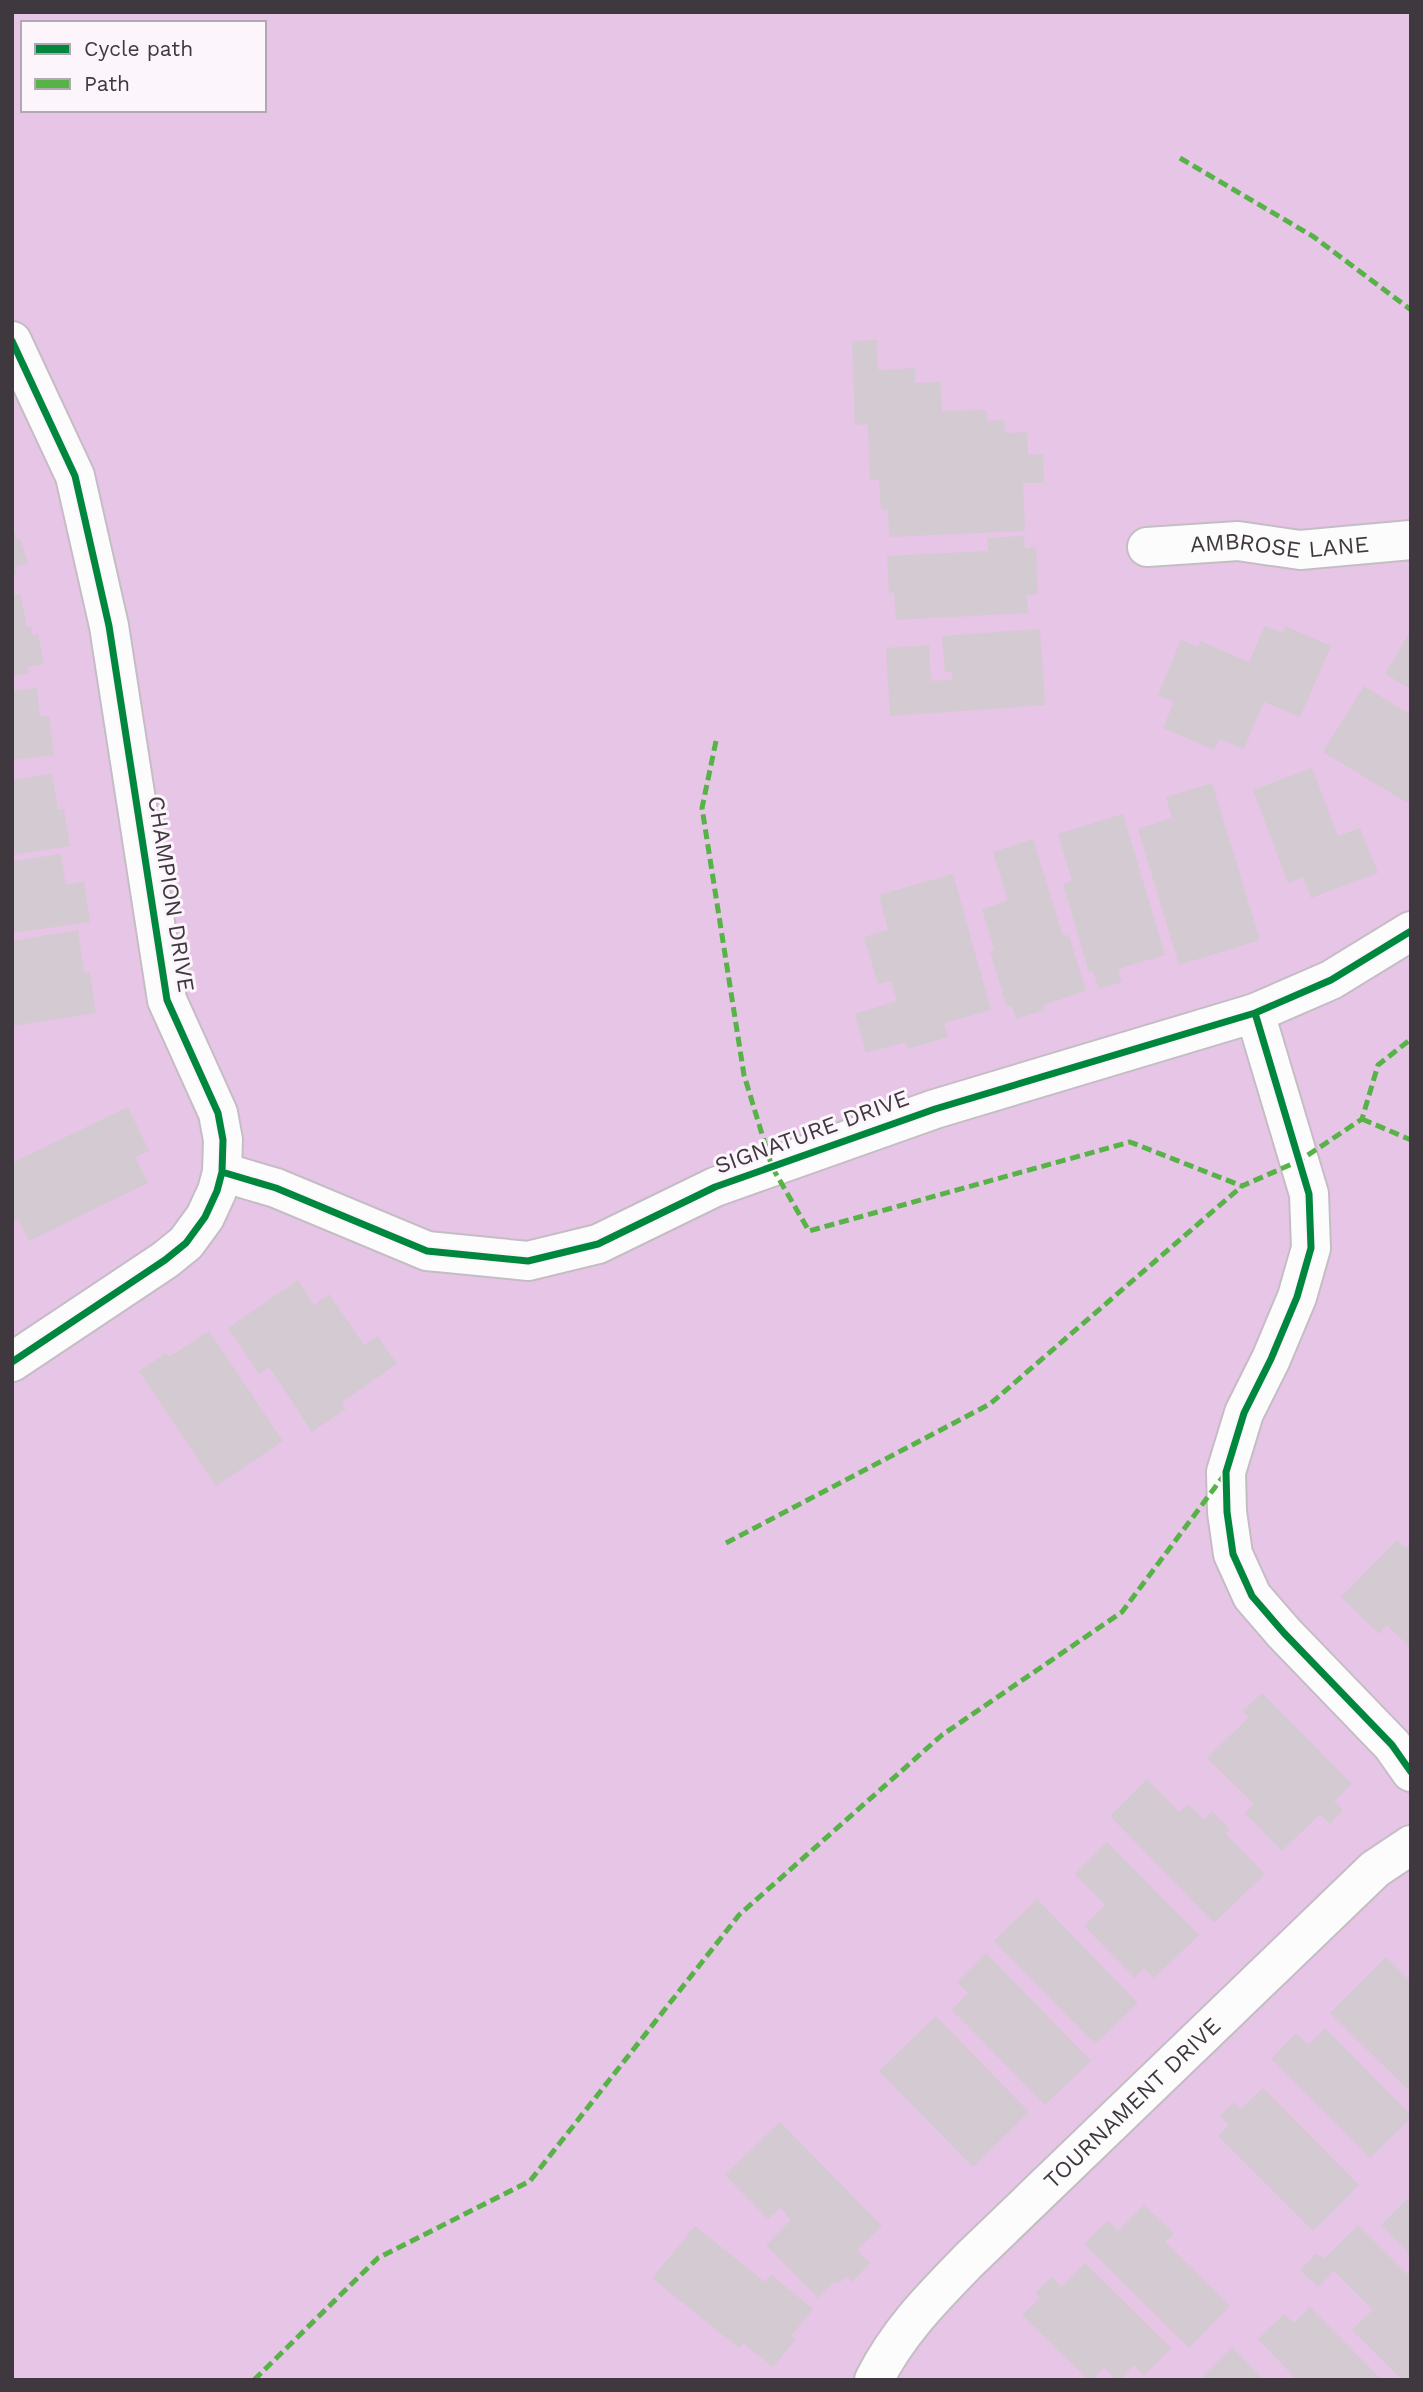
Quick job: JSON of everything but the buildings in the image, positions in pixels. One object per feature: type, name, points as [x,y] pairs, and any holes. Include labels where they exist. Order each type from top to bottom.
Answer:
[{"type":"street","name":"CHAMPION DRIVE","points":[[12,341],[75,476],[109,625],[167,1000],[218,1113],[223,1140],[222,1172],[217,1191],[205,1217],[186,1243],[165,1260],[12,1362]]},
{"type":"street","name":"AMBROSE LANE","points":[[1147,547],[1238,541],[1300,550],[1411,540]]},
{"type":"street","name":"SIGNATURE DRIVE","points":[[222,1172],[276,1188],[428,1251],[528,1261],[598,1244],[715,1187],[935,1109],[1255,1013],[1331,980],[1411,931]]},
{"type":"street","points":[[1255,1013],[1309,1194],[1311,1248],[1297,1297],[1271,1359],[1244,1413],[1226,1472],[1227,1512],[1233,1554],[1252,1595],[1260,1605],[1392,1745],[1411,1772]]},
{"type":"street","name":"TOURNAMENT DRIVE","points":[[874,2380],[884,2360],[919,2310],[968,2260],[1376,1869],[1411,1845]]},
{"type":"shaded area","points":[[12,12],[1411,12],[1411,2380],[12,2380]]},
{"type":"marked path","points":[[1180,158],[1314,237],[1411,310]]},
{"type":"marked path","points":[[716,741],[702,808],[744,1075],[772,1167],[809,1231],[1130,1142],[1242,1186],[1299,1161],[1362,1119],[1378,1065],[1411,1039]]},
{"type":"marked path","points":[[1362,1119],[1411,1140]]},
{"type":"marked path","points":[[726,1543],[990,1404],[1242,1186]]},
{"type":"marked path","points":[[254,2380],[378,2258],[530,2181],[739,1915],[942,1735],[1122,1612],[1225,1474]]},
{"type":"cycle path","points":[[12,341],[75,476],[109,626],[167,1000],[218,1113],[223,1140],[222,1172],[217,1191],[205,1217],[186,1243],[165,1260],[12,1362]]},
{"type":"cycle path","points":[[222,1172],[276,1188],[427,1251],[528,1261],[598,1244],[715,1187],[935,1109],[1255,1013],[1331,980],[1411,931]]},
{"type":"cycle path","points":[[1255,1013],[1309,1194],[1311,1248],[1297,1297],[1271,1359],[1244,1413],[1226,1472],[1227,1512],[1233,1554],[1252,1596],[1392,1745],[1411,1772]]}]
